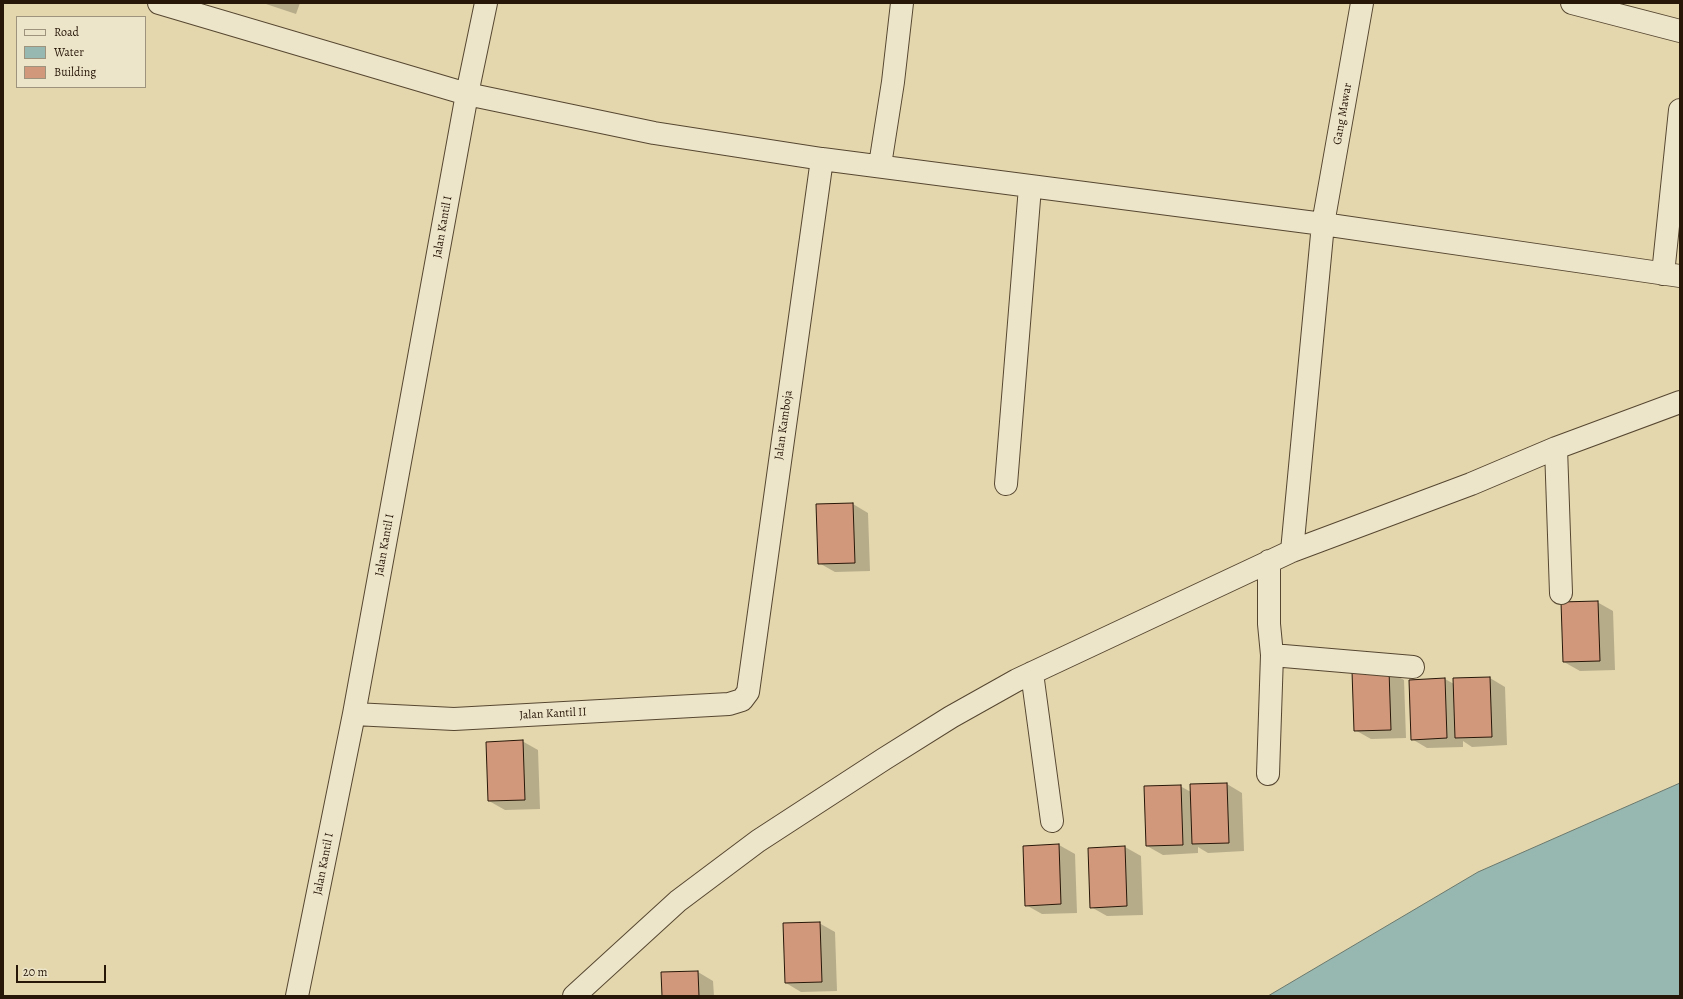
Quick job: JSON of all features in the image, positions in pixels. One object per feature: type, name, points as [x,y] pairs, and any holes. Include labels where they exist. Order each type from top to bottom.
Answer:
[{"type":"street","points":[[159,3],[467,94],[654,133],[822,159],[880,165],[1030,187],[1323,224],[1672,275],[1680,110]]},
{"type":"street","name":"Jalan Kantil I","points":[[298,996],[354,714],[467,94],[486,3]]},
{"type":"street","points":[[880,165],[893,82],[902,3]]},
{"type":"street","name":"Gang Mawar","points":[[1292,551],[1323,224],[1362,3]]},
{"type":"street","points":[[1572,3],[1680,31]]},
{"type":"street","name":"Jalan Kamboja","points":[[748,692],[822,159]]},
{"type":"street","points":[[1006,484],[1030,187]]},
{"type":"street","points":[[574,996],[678,901],[758,841],[951,717],[1032,673],[1292,551],[1471,484],[1556,448],[1680,402]]},
{"type":"street","points":[[1556,448],[1561,593]]},
{"type":"street","points":[[1268,774],[1272,655],[1269,624],[1269,561]]},
{"type":"street","points":[[1272,655],[1413,667]]},
{"type":"street","points":[[1032,673],[1052,822]]},
{"type":"street","name":"Jalan Kantil II","points":[[354,714],[454,719],[729,704],[742,700],[748,692]]},
{"type":"water","points":[[1680,783],[1680,996],[1268,996],[1478,872]]},
{"type":"building","points":[[853,503],[855,563],[818,564],[816,504]]},
{"type":"building","points":[[1598,601],[1600,661],[1563,662],[1561,602]]},
{"type":"building","points":[[1389,670],[1391,730],[1354,731],[1352,671]]},
{"type":"building","points":[[1490,677],[1492,737],[1455,738],[1453,678]]},
{"type":"building","points":[[1445,678],[1447,738],[1411,740],[1409,680]]},
{"type":"building","points":[[523,740],[525,800],[488,801],[486,742]]},
{"type":"building","points":[[1227,783],[1229,843],[1192,844],[1190,784]]},
{"type":"building","points":[[1181,785],[1183,845],[1146,846],[1144,786]]},
{"type":"building","points":[[1059,844],[1061,904],[1025,906],[1023,846]]},
{"type":"building","points":[[1125,846],[1127,906],[1090,908],[1088,848]]},
{"type":"building","points":[[820,922],[822,982],[785,983],[783,923]]},
{"type":"building","points":[[698,971],[699,996],[662,996],[661,972]]}]
